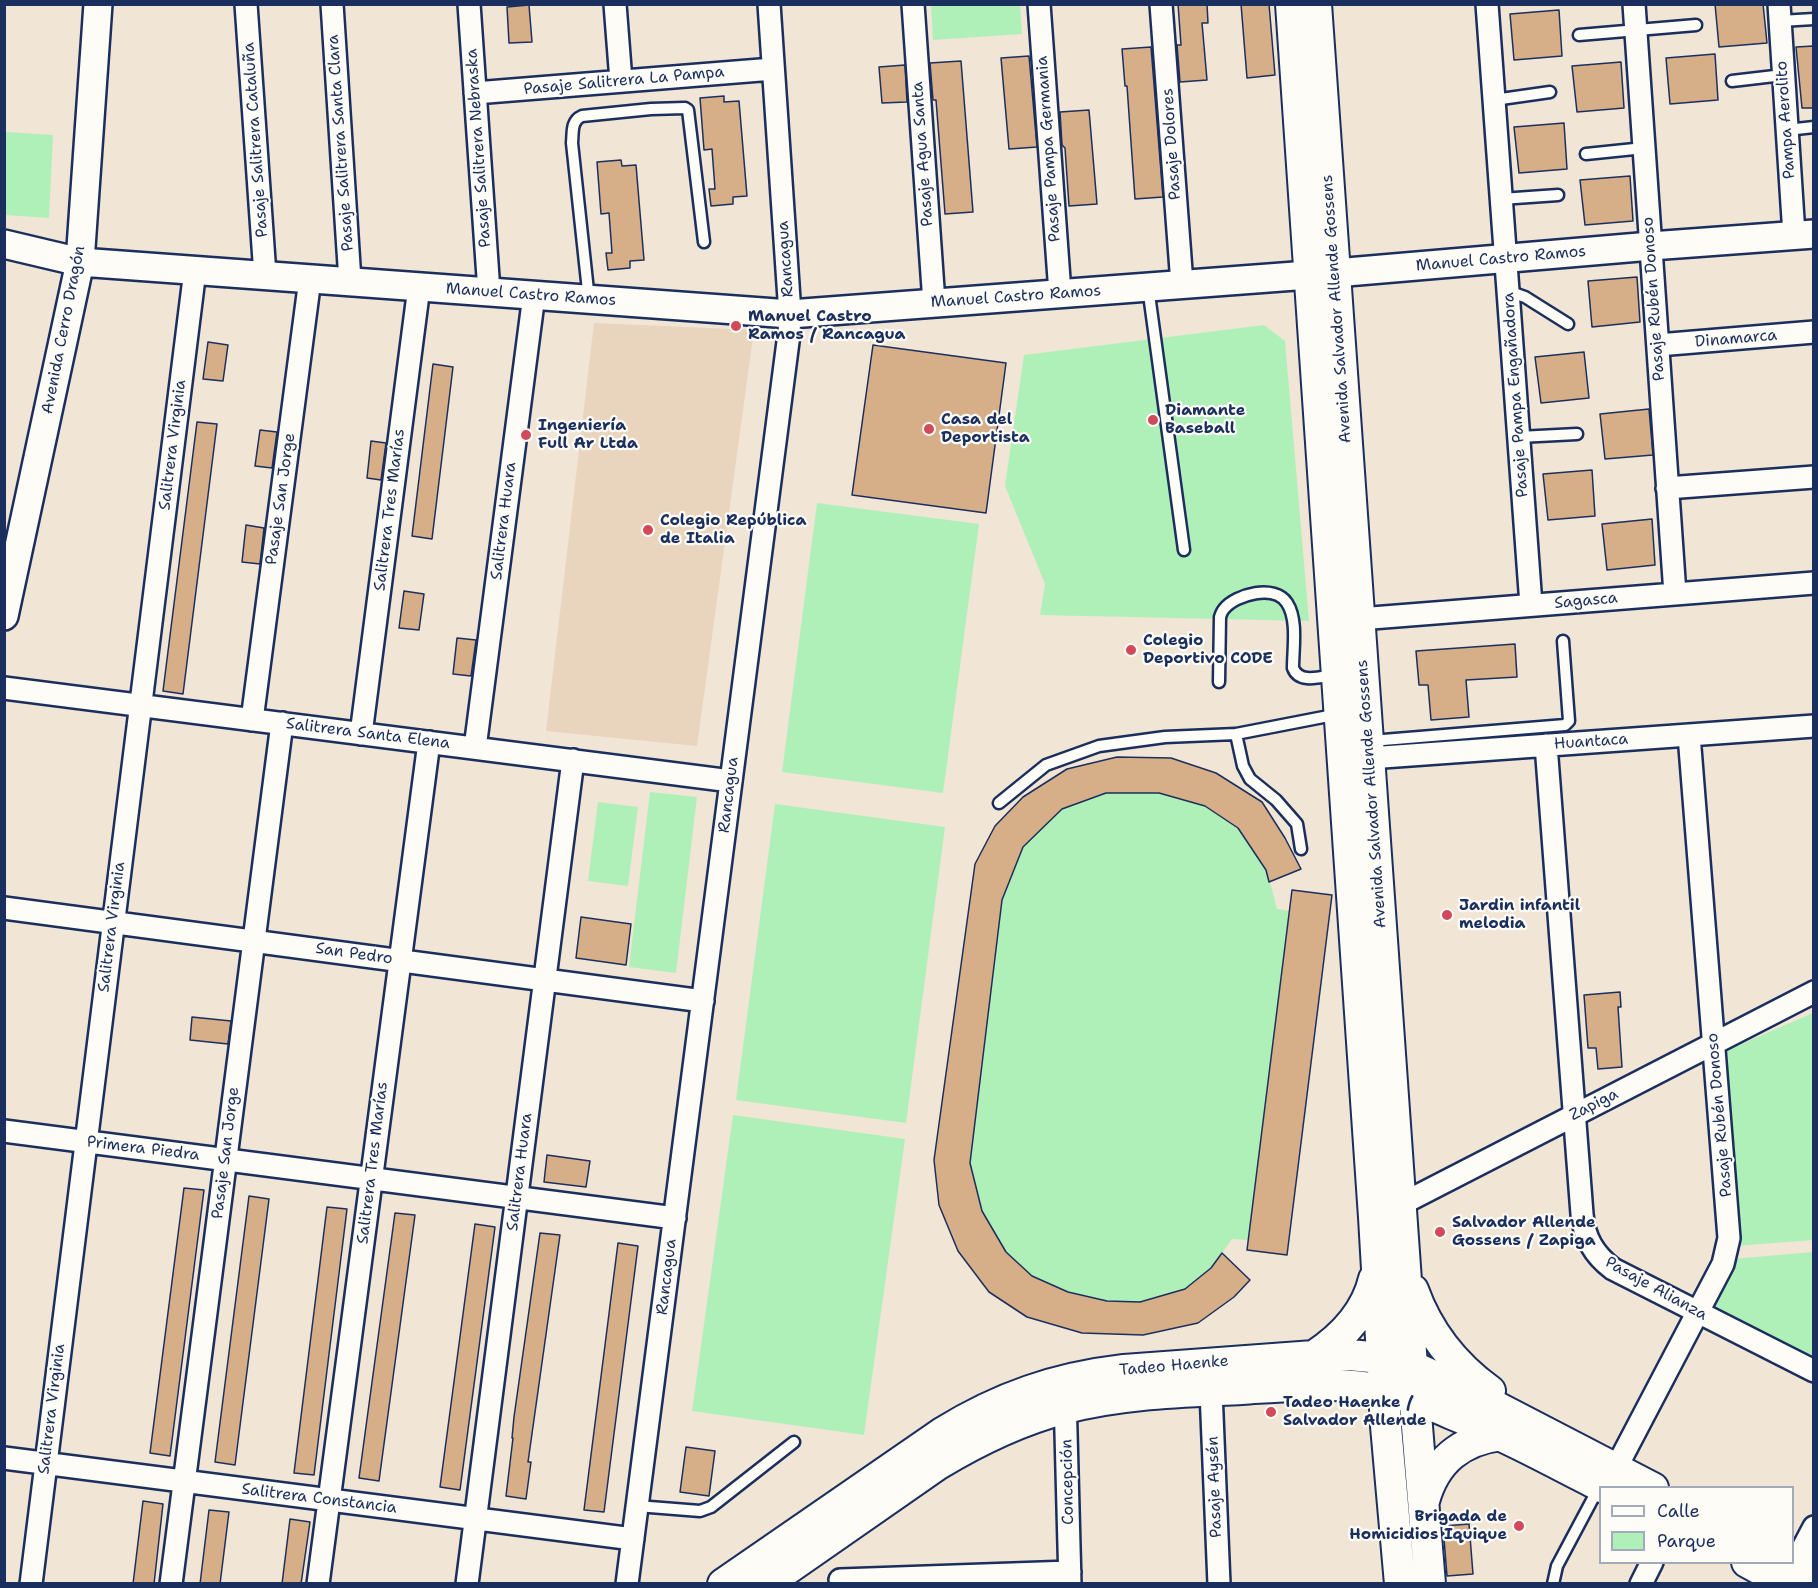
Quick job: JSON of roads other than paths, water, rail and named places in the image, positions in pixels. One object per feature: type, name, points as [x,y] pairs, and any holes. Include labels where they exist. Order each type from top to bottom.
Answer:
[{"type":"main road","name":"Avenida Salvador Allende Gossens","points":[[1292,4],[1359,619],[1412,1366],[1430,1584]]},
{"type":"main road","name":"Avenida Salvador Allende Gossens","points":[[1316,4],[1322,274],[1339,714],[1384,1390],[1400,1584]]},
{"type":"main road","points":[[1405,1262],[1421,1310],[1448,1352],[1479,1383],[1540,1429]]},
{"type":"main road","points":[[1314,1356],[1340,1337],[1351,1325],[1367,1299],[1376,1270]]},
{"type":"main road","name":"Tadeo Haenke","points":[[780,1579],[937,1465],[965,1448],[1017,1424],[1065,1394],[1124,1370],[1314,1356],[1349,1355],[1382,1358],[1412,1366],[1540,1429],[1607,1480]]},
{"type":"main road","name":"Tadeo Haenke","points":[[723,1584],[932,1439],[964,1419],[1011,1397],[1065,1394],[1122,1398],[1311,1385],[1384,1390],[1415,1399],[1607,1480],[1642,1486]]},
{"type":"main road","points":[[1424,1504],[1432,1477],[1450,1456],[1473,1441],[1501,1435]]},
{"type":"main road","points":[[1755,1564],[1797,1569]]},
{"type":"street","name":"Avenida Cerro Dragón","points":[[4,616],[80,262],[98,4]]},
{"type":"street","name":"Pasaje Salitrera Cataluña","points":[[246,4],[265,275]]},
{"type":"street","name":"Pasaje Salitrera Santa Clara","points":[[332,4],[350,281]]},
{"type":"street","name":"Pasaje Salitrera Nebraska","points":[[469,4],[489,292]]},
{"type":"street","points":[[615,4],[621,81]]},
{"type":"street","name":"Rancagua","points":[[627,1584],[790,314],[769,4]]},
{"type":"street","name":"Pasaje Agua Santa","points":[[913,4],[934,303]]},
{"type":"street","name":"Pasaje Pampa Germania","points":[[1039,4],[1060,294]]},
{"type":"street","name":"Pasaje Dolores","points":[[1161,4],[1182,284]]},
{"type":"street","name":"Pasaje Pampa Engañadora","points":[[1487,4],[1531,605]]},
{"type":"street","name":"Pasaje Rubén Donoso","points":[[1634,4],[1675,594]]},
{"type":"street","name":"Pampa Aerolito","points":[[1779,13],[1787,130],[1804,234]]},
{"type":"street","name":"Pasaje Salitrera La Pampa","points":[[475,93],[773,69]]},
{"type":"street","name":"Manuel Castro Ramos","points":[[4,244],[80,262],[790,314],[1322,274],[1804,234]]},
{"type":"street","name":"Salitrera Virginia","points":[[31,1584],[195,270]]},
{"type":"street","name":"Pasaje San Jorge","points":[[252,720],[310,279]]},
{"type":"street","name":"Salitrera Tres Marías","points":[[361,734],[419,287]]},
{"type":"street","name":"Salitrera Huara","points":[[475,748],[534,295]]},
{"type":"street","name":"Dinamarca","points":[[1658,345],[1814,332]]},
{"type":"street","points":[[1667,488],[1814,477]]},
{"type":"street","name":"Sagasca","points":[[1359,619],[1814,583]]},
{"type":"street","name":"Salitrera Santa Elena","points":[[4,688],[731,781]]},
{"type":"street","name":"Pasaje San Jorge","points":[[171,1584],[282,723]]},
{"type":"street","name":"Huantaca","points":[[1368,750],[1546,746],[1814,726]]},
{"type":"street","name":"Pasaje Rubén Donoso","points":[[1607,1480],[1723,1264],[1729,1238],[1689,735]]},
{"type":"street","name":"Salitrera Tres Marías","points":[[318,1584],[429,742]]},
{"type":"street","points":[[1546,746],[1575,1114]]},
{"type":"street","name":"Salitrera Huara","points":[[467,1584],[573,760]]},
{"type":"street","name":"San Pedro","points":[[4,908],[703,1001]]},
{"type":"street","name":"Zapiga","points":[[1374,1217],[1814,992]]},
{"type":"street","name":"Pasaje Alianza","points":[[1575,1114],[1583,1225],[1590,1246],[1604,1263],[1814,1371]]},
{"type":"street","name":"Primera Piedra","points":[[4,1131],[675,1218]]},
{"type":"street","name":"Pasaje Aysén","points":[[1211,1391],[1219,1584]]},
{"type":"street","name":"Concepción","points":[[1065,1394],[1070,1578]]},
{"type":"street","name":"Salitrera Constancia","points":[[4,1458],[633,1539]]},
{"type":"street","points":[[1797,1569],[1814,1527]]},
{"type":"street","points":[[1641,1584],[1651,1564]]},
{"type":"street","points":[[840,1580],[1070,1578]]},
{"type":"lane","points":[[1779,13],[1814,19]]},
{"type":"lane","points":[[1579,35],[1636,32],[1696,25]]},
{"type":"lane","points":[[1732,81],[1784,75]]},
{"type":"lane","points":[[1494,99],[1550,92]]},
{"type":"lane","points":[[589,300],[572,143],[574,122],[582,116],[651,109],[685,108],[688,110],[704,242]]},
{"type":"lane","points":[[1787,130],[1814,127]]},
{"type":"lane","points":[[1586,154],[1644,148]]},
{"type":"lane","points":[[1501,199],[1558,195]]},
{"type":"lane","points":[[1148,287],[1184,550]]},
{"type":"lane","points":[[1508,291],[1525,297],[1568,324]]},
{"type":"lane","points":[[1519,437],[1577,434]]},
{"type":"lane","points":[[1219,682],[1220,617],[1225,608],[1239,598],[1259,591],[1276,594],[1287,601],[1293,619],[1293,668],[1296,674],[1302,678],[1337,674]]},
{"type":"lane","points":[[1368,750],[1565,725],[1569,721],[1563,641]]},
{"type":"lane","points":[[999,802],[1046,765],[1099,746],[1165,737],[1236,734],[1339,714]]},
{"type":"lane","points":[[1236,734],[1243,766],[1250,778],[1276,800],[1297,824],[1301,849]]},
{"type":"lane","points":[[637,1506],[700,1511],[711,1507],[794,1442]]},
{"type":"lane","points":[[1553,1584],[1557,1566],[1581,1516],[1599,1491]]},
{"type":"place","name":"Manuel Castro Ramos / Rancagua","points":[[736,326]]},
{"type":"place","name":"Diamante Baseball","points":[[1153,420]]},
{"type":"place","name":"Casa del Deportista","points":[[929,429]]},
{"type":"place","name":"Ingeniería Full Ar Ltda","points":[[526,435]]},
{"type":"place","name":"Colegio República de Italia","points":[[648,530]]},
{"type":"place","name":"Colegio Deportivo CODE","points":[[1131,650]]},
{"type":"place","name":"Jardin infantil melodia","points":[[1447,915]]},
{"type":"place","name":"Salvador Allende Gossens / Zapiga","points":[[1440,1232]]},
{"type":"place","name":"Tadeo Haenke / Salvador Allende","points":[[1271,1412]]},
{"type":"place","name":"Brigada de Homicidios Iquique","points":[[1519,1526]]}]
